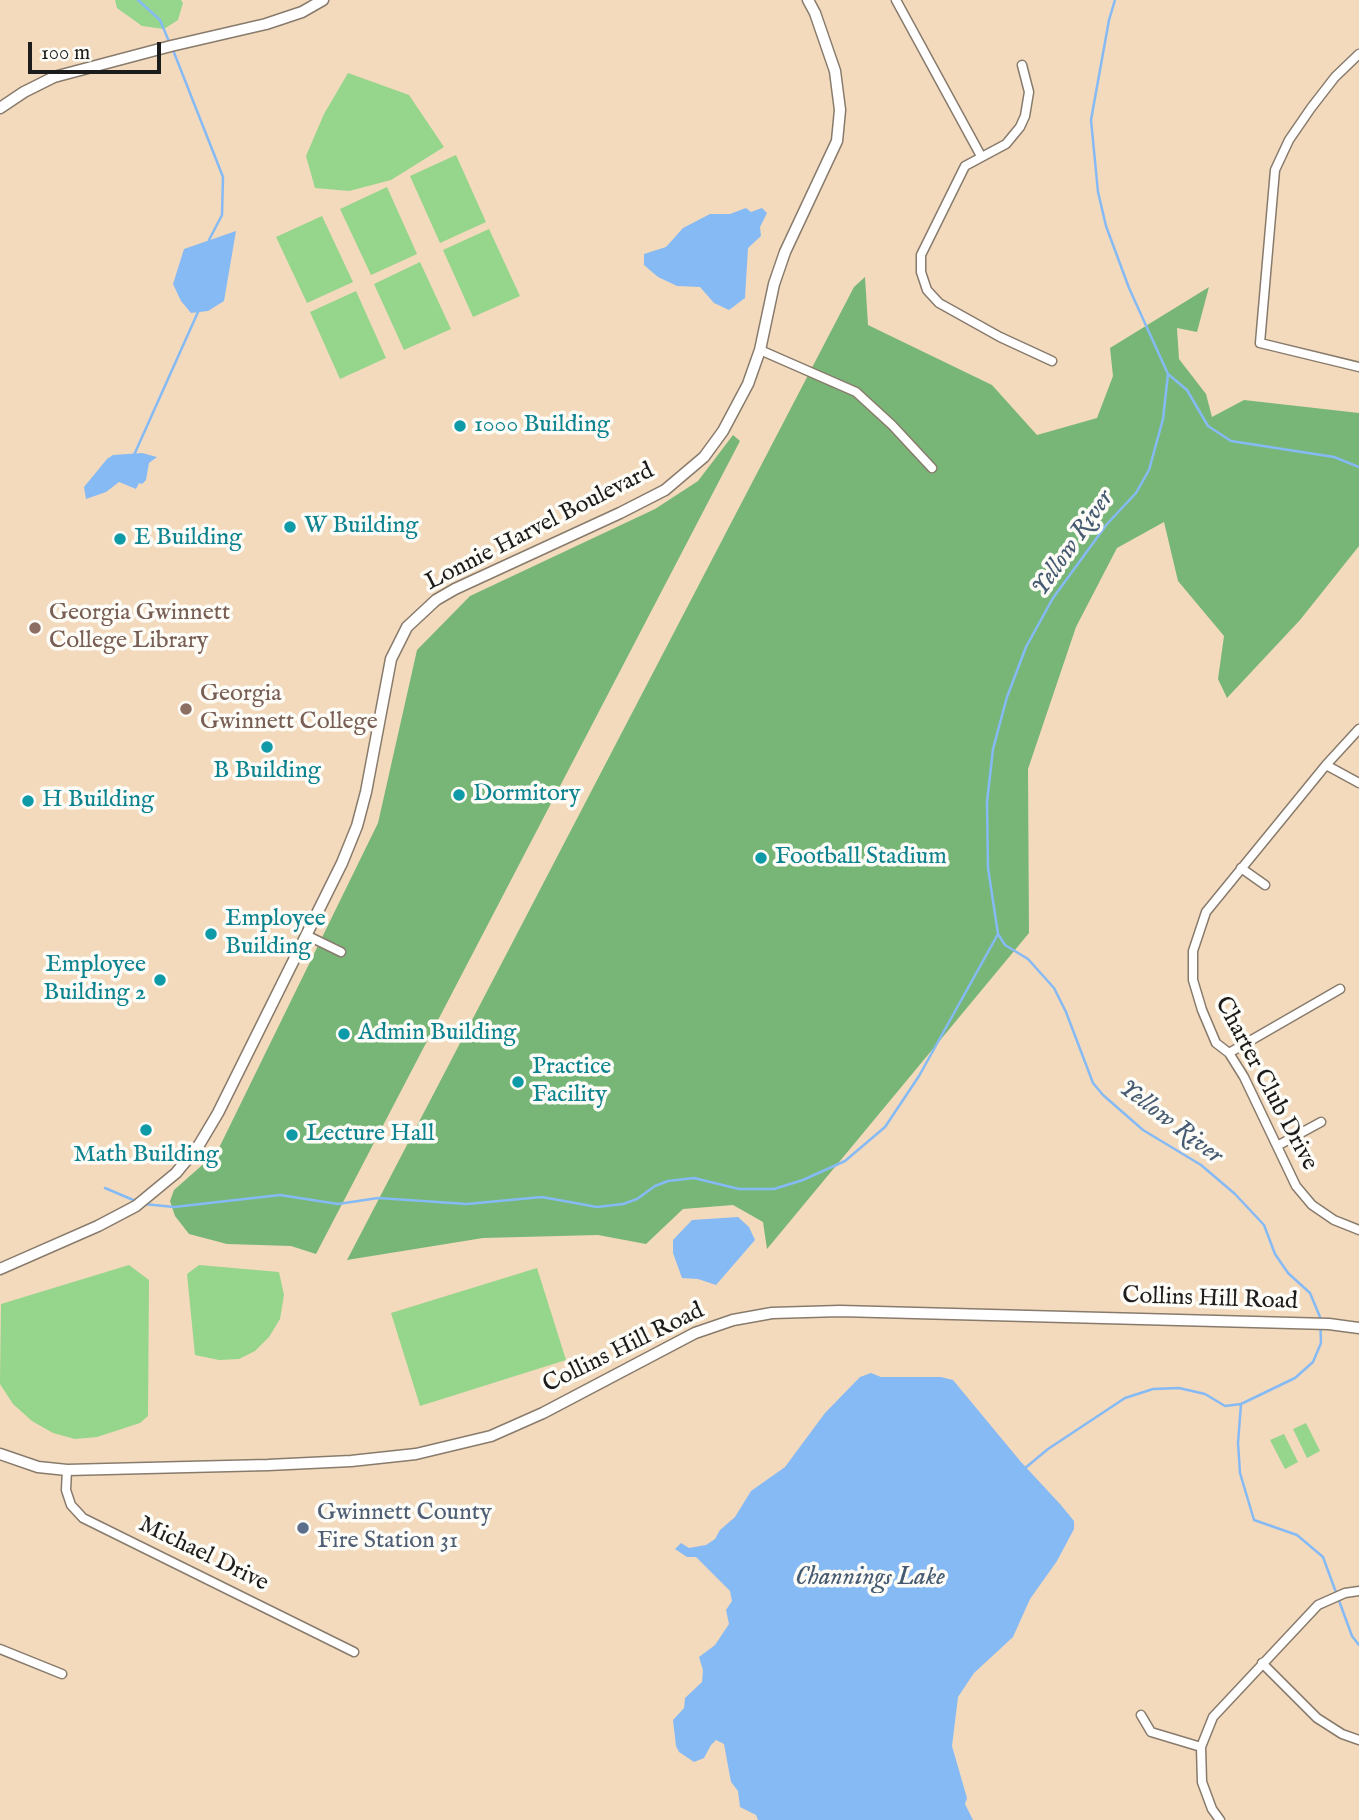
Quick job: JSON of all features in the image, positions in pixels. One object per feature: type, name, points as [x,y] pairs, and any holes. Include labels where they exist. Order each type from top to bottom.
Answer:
[{"type":"street","points":[[0,108],[54,77],[266,24],[302,12],[323,0]]},
{"type":"street","name":"Lonnie Harvel Boulevard","points":[[0,1269],[116,1218],[152,1194],[176,1173],[199,1145],[218,1113],[342,863],[357,826],[366,792],[387,675],[407,627],[436,600],[455,589],[665,490],[704,457],[723,430],[747,384],[760,350],[774,284],[785,252],[837,141],[840,110],[835,71],[808,0]]},
{"type":"street","points":[[895,0],[981,156]]},
{"type":"street","points":[[1359,54],[1335,77],[1311,108],[1289,140],[1275,170],[1260,343],[1359,367]]},
{"type":"street","points":[[1022,65],[1029,92],[1025,116],[1020,127],[1006,144],[965,166],[921,255],[923,281],[939,303],[1000,337],[1052,361]]},
{"type":"street","points":[[760,350],[856,392],[892,425],[932,468]]},
{"type":"street","name":"Charter Club Drive","points":[[1359,729],[1326,765],[1206,912],[1193,951],[1193,980],[1216,1042],[1229,1053],[1248,1086],[1296,1186],[1312,1205],[1334,1220],[1359,1230]]},
{"type":"street","points":[[1326,765],[1359,783]]},
{"type":"street","points":[[1241,868],[1265,885]]},
{"type":"street","points":[[306,935],[341,952]]},
{"type":"street","points":[[1229,1053],[1339,989]]},
{"type":"street","points":[[1277,1146],[1321,1122]]},
{"type":"street","name":"Collins Hill Road","points":[[0,1454],[38,1466],[67,1470],[351,1461],[416,1454],[491,1436],[543,1413],[695,1333],[733,1320],[772,1314],[868,1312],[1329,1324],[1359,1328]]},
{"type":"street","name":"Michael Drive","points":[[67,1470],[66,1490],[71,1505],[83,1518],[354,1652]]},
{"type":"street","points":[[1220,1820],[1212,1809],[1202,1782],[1201,1746],[1213,1717],[1318,1605],[1345,1593],[1359,1591]]},
{"type":"street","points":[[0,1649],[62,1674]]},
{"type":"street","points":[[1262,1663],[1317,1718],[1342,1734],[1359,1740]]},
{"type":"street","points":[[1141,1715],[1151,1732],[1201,1746]]},
{"type":"green space","points":[[115,0],[181,0],[183,3],[178,20],[164,29],[142,26],[117,8]]},
{"type":"green space","points":[[348,73],[409,95],[444,147],[391,180],[349,191],[315,188],[306,156],[324,114]]},
{"type":"green space","points":[[456,155],[486,222],[440,243],[410,176]]},
{"type":"green space","points":[[387,187],[417,254],[371,275],[340,209]]},
{"type":"green space","points":[[322,216],[353,282],[307,303],[276,237]]},
{"type":"green space","points":[[489,229],[520,296],[473,317],[443,250]]},
{"type":"green space","points":[[420,262],[451,329],[404,350],[374,284]]},
{"type":"green space","points":[[865,277],[868,325],[992,385],[1037,435],[1097,418],[1113,376],[1110,348],[1209,287],[1197,332],[1177,328],[1179,359],[1206,394],[1212,417],[1244,400],[1359,413],[1359,546],[1300,620],[1227,698],[1218,679],[1224,636],[1178,581],[1164,522],[1117,548],[1076,627],[1028,769],[1029,933],[767,1249],[763,1222],[733,1205],[683,1209],[646,1244],[598,1235],[483,1238],[347,1260],[854,287]]},
{"type":"green space","points":[[356,291],[386,358],[340,379],[310,312]]},
{"type":"green space","points":[[733,435],[740,441],[316,1254],[291,1246],[227,1244],[189,1234],[175,1216],[170,1201],[174,1190],[217,1152],[378,823],[417,650],[470,596],[655,509],[698,481]]},
{"type":"green space","points":[[129,1265],[149,1280],[148,1416],[140,1423],[97,1437],[75,1439],[53,1433],[32,1421],[13,1404],[0,1384],[1,1304]]},
{"type":"green space","points":[[199,1265],[279,1272],[284,1295],[280,1319],[269,1337],[255,1351],[239,1359],[219,1360],[195,1355],[187,1274]]},
{"type":"green space","points":[[537,1268],[566,1360],[420,1406],[391,1313]]},
{"type":"green space","points":[[1306,1423],[1320,1451],[1307,1458],[1293,1429]]},
{"type":"green space","points":[[1284,1434],[1298,1462],[1285,1469],[1270,1440]]},
{"type":"water","points":[[746,208],[751,212],[762,208],[767,213],[760,227],[761,236],[748,248],[745,298],[729,310],[714,303],[700,287],[677,286],[658,277],[644,265],[644,254],[666,247],[683,228],[710,214],[730,214]]},
{"type":"water","points":[[236,231],[224,301],[208,311],[191,313],[181,301],[173,284],[184,249]]},
{"type":"water","points":[[142,453],[157,457],[149,463],[146,480],[142,484],[139,483],[136,489],[119,482],[106,492],[86,499],[84,487],[107,459],[113,455]]},
{"type":"water","points":[[738,1217],[749,1227],[755,1240],[716,1285],[698,1279],[682,1278],[673,1253],[673,1240],[692,1220]]},
{"type":"water","name":"Channings Lake","points":[[871,1373],[881,1377],[941,1377],[953,1380],[1074,1521],[1074,1529],[1057,1561],[1030,1599],[1013,1637],[974,1673],[958,1697],[952,1746],[967,1798],[965,1804],[973,1820],[758,1820],[756,1815],[740,1807],[738,1791],[731,1782],[724,1744],[716,1740],[704,1758],[694,1762],[679,1752],[676,1746],[673,1720],[684,1708],[685,1698],[702,1682],[703,1670],[699,1657],[715,1645],[729,1624],[726,1610],[732,1601],[730,1591],[696,1557],[687,1557],[675,1549],[681,1543],[689,1548],[706,1545],[715,1539],[720,1530],[735,1517],[751,1491],[785,1467],[825,1413],[860,1377]]},
{"type":"waterway","points":[[138,0],[160,20],[170,44]]},
{"type":"waterway","name":"Yellow River","points":[[1024,1469],[1048,1449],[1125,1398],[1153,1389],[1179,1388],[1205,1394],[1225,1406],[1241,1404],[1295,1378],[1313,1362],[1321,1343],[1320,1317],[1310,1293],[1288,1273],[1275,1254],[1264,1225],[1235,1194],[1201,1165],[1143,1130],[1103,1095],[1093,1083],[1054,988],[1028,959],[1005,945],[998,934],[988,868],[987,802],[993,749],[1007,697],[1026,647],[1053,598],[1107,524],[1136,493],[1149,470],[1163,419],[1168,374],[1129,288],[1106,226],[1098,192],[1091,120],[1115,0]]},
{"type":"waterway","points":[[173,50],[223,177],[222,215],[209,240]]},
{"type":"waterway","points":[[134,455],[198,312]]},
{"type":"waterway","points":[[1168,374],[1187,390],[1208,426],[1231,441],[1334,457],[1359,467]]},
{"type":"waterway","points":[[144,1204],[174,1207],[280,1195],[338,1204],[378,1198],[467,1204],[542,1197],[597,1207],[623,1204],[637,1199],[655,1186],[668,1181],[694,1178],[739,1189],[774,1189],[803,1180],[845,1161],[885,1127],[919,1076],[998,934]]},
{"type":"waterway","points":[[105,1188],[138,1202]]},
{"type":"waterway","points":[[1241,1404],[1238,1443],[1240,1473],[1254,1520],[1297,1535],[1323,1557],[1352,1636],[1359,1645]]},
{"type":"place","name":"1000 Building","points":[[460,426]]},
{"type":"place","name":"W Building","points":[[290,527]]},
{"type":"place","name":"E Building","points":[[120,539]]},
{"type":"place","name":"Georgia Gwinnett College Library","points":[[35,628]]},
{"type":"place","name":"Georgia Gwinnett College","points":[[186,709]]},
{"type":"place","name":"B Building","points":[[267,747]]},
{"type":"place","name":"Dormitory","points":[[459,795]]},
{"type":"place","name":"H Building","points":[[28,801]]},
{"type":"place","name":"Football Stadium","points":[[761,858]]},
{"type":"place","name":"Employee Building","points":[[211,934]]},
{"type":"place","name":"Employee Building 2","points":[[160,980]]},
{"type":"place","name":"Admin Building","points":[[344,1034]]},
{"type":"place","name":"Practice Facility","points":[[518,1082]]},
{"type":"place","name":"Math Building","points":[[146,1130]]},
{"type":"place","name":"Lecture Hall","points":[[292,1135]]},
{"type":"place","name":"Gwinnett County Fire Station 31","points":[[303,1528]]}]
